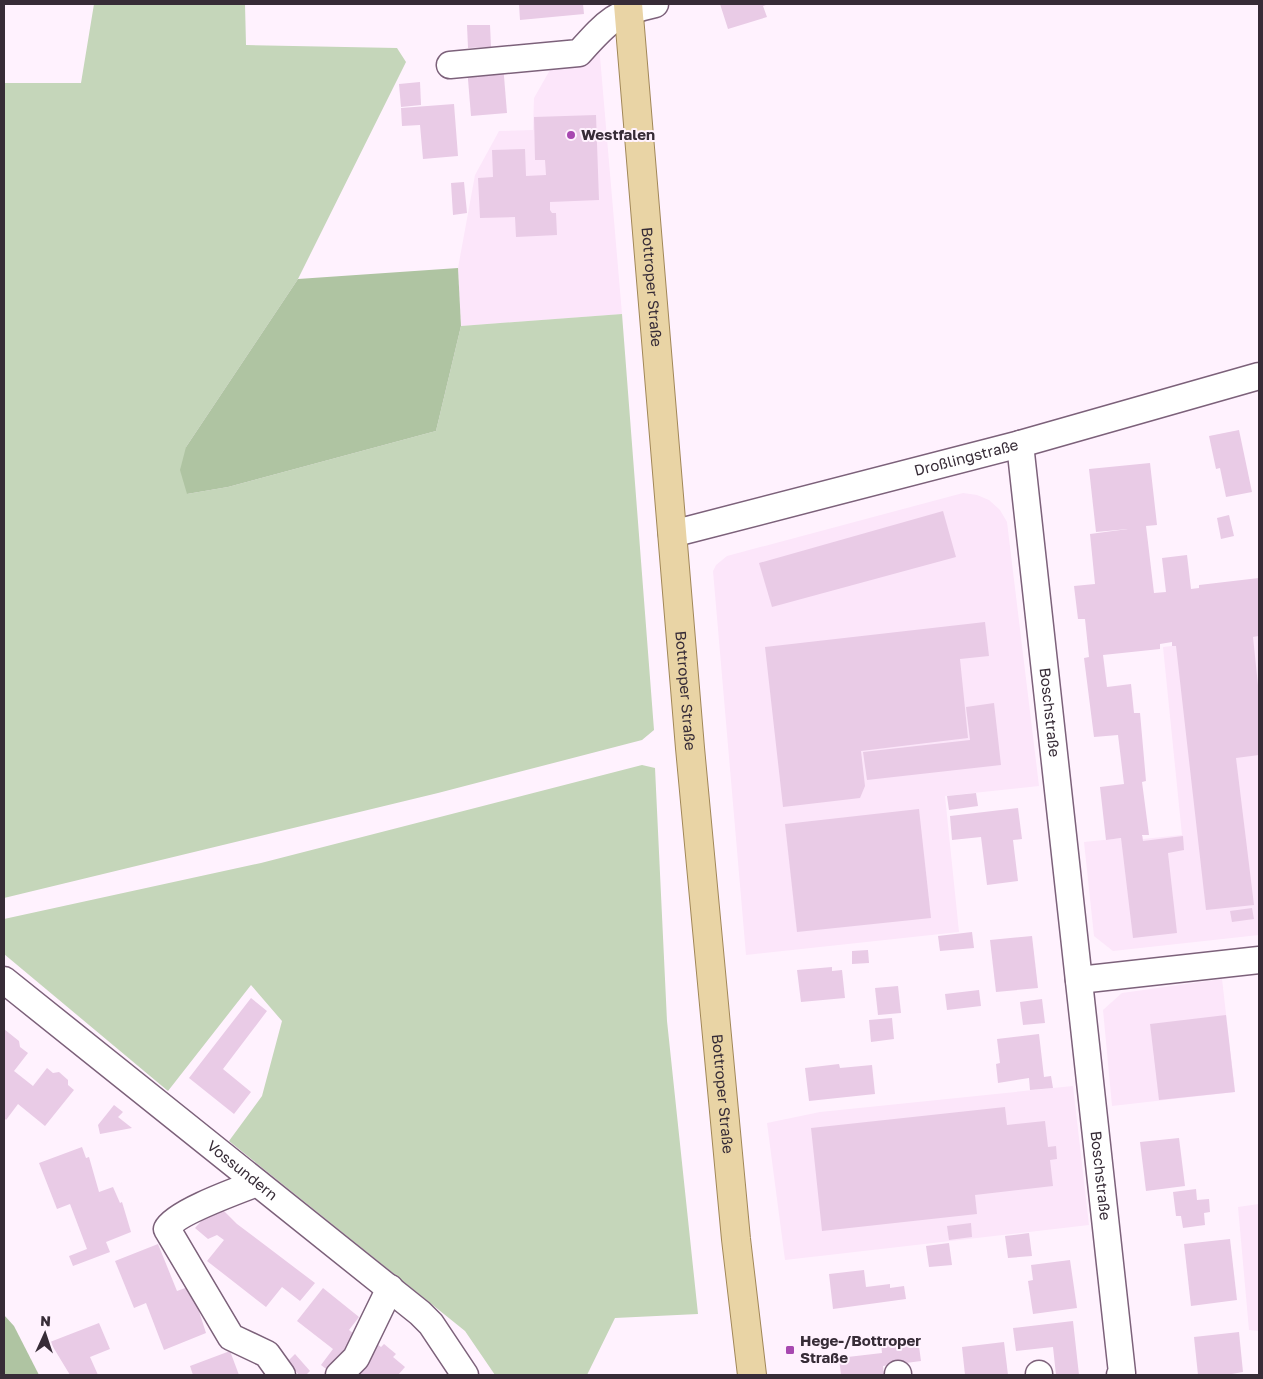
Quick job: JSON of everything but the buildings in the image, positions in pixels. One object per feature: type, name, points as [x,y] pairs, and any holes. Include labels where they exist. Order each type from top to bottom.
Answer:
[{"type":"main road","name":"Bottroper Straße","points":[[628,7],[715,1021],[752,1375]]},
{"type":"street","points":[[450,66],[579,53],[604,25],[628,7],[656,4]]},
{"type":"street","name":"Droßlingstraße","points":[[672,534],[1020,444],[1259,376]]},
{"type":"street","name":"Boschstraße","points":[[1020,444],[1121,1374]]},
{"type":"street","points":[[1079,980],[1259,960]]},
{"type":"street","name":"Vossundern","points":[[4,980],[390,1288],[431,1324],[465,1375]]},
{"type":"street","points":[[257,1183],[190,1211],[169,1224],[166,1228],[231,1337],[267,1354],[282,1375]]},
{"type":"street","points":[[339,1375],[356,1358],[390,1288]]},
{"type":"shaded area","points":[[599,45],[622,314],[461,326],[458,268],[475,175],[499,131],[533,130],[534,98],[563,47]]},
{"type":"shaded area","points":[[963,493],[977,495],[989,500],[1000,510],[1007,522],[1039,786],[945,796],[959,932],[746,955],[713,571],[716,565],[727,556]]},
{"type":"shaded area","points":[[1259,636],[1259,935],[1113,951],[1094,936],[1084,842],[1143,836],[1143,839],[1182,835],[1163,647]]},
{"type":"shaded area","points":[[1222,979],[1235,1092],[1112,1106],[1103,1010],[1122,993]]},
{"type":"shaded area","points":[[1073,1086],[1089,1225],[785,1260],[767,1123],[820,1112]]},
{"type":"shaded area","points":[[1259,1204],[1259,1331],[1249,1330],[1238,1207]]},
{"type":"green space","points":[[94,4],[245,4],[246,45],[397,48],[406,62],[298,279],[186,447],[187,494],[228,487],[436,431],[461,326],[622,314],[654,730],[642,740],[438,793],[4,898],[4,83],[81,83]]},
{"type":"green space","points":[[458,268],[461,326],[436,431],[228,487],[187,494],[180,470],[186,447],[298,279]]},
{"type":"green space","points":[[642,765],[655,768],[667,1021],[698,1314],[615,1318],[587,1375],[495,1375],[465,1331],[229,1141],[262,1096],[282,1021],[251,985],[168,1091],[4,954],[4,919],[261,863]]},
{"type":"green space","points":[[4,1315],[14,1326],[39,1375],[4,1375]]},
{"type":"place","name":"Westfalen","points":[[571,135]]},
{"type":"place","name":"Hege-/Bottroper Straße","points":[[790,1350]]}]
